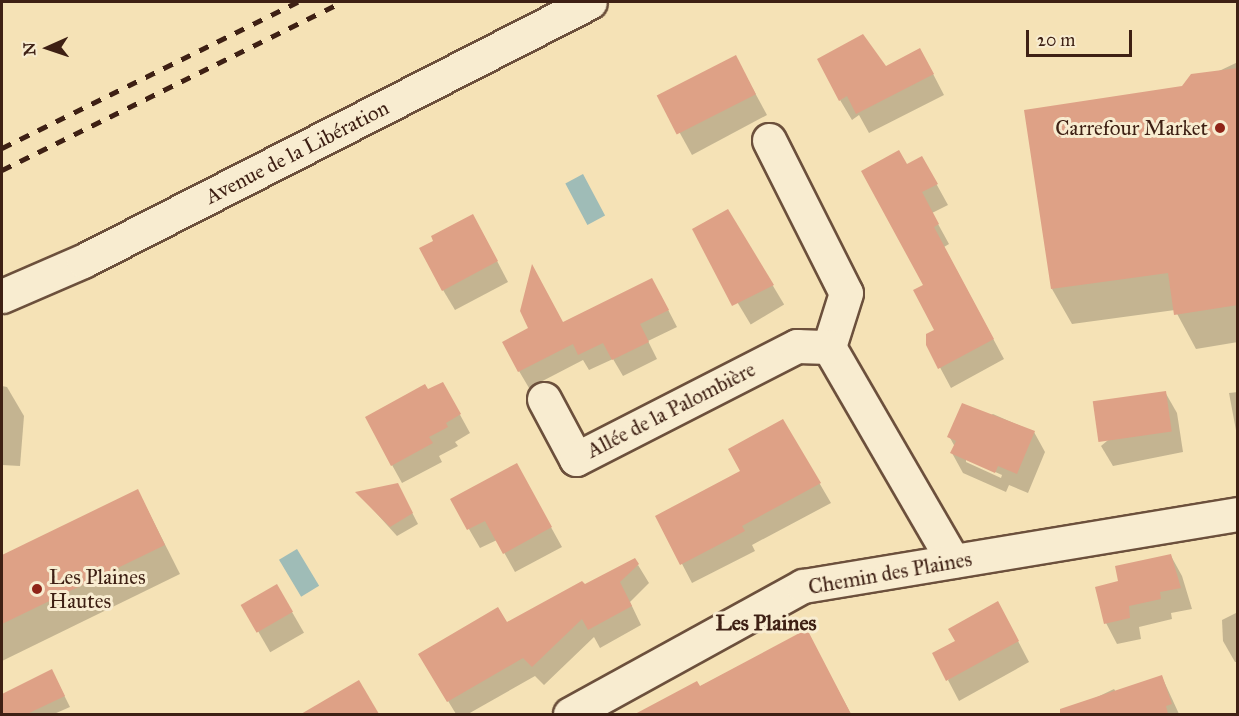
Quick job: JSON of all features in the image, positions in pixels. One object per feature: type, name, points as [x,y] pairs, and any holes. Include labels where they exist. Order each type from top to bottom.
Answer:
[{"type":"street","name":"Avenue de la Libération","points":[[2,296],[83,261],[590,2]]},
{"type":"street","points":[[769,140],[846,294],[829,346],[953,561]]},
{"type":"street","name":"Allée de la Palombière","points":[[544,399],[576,459],[797,346],[829,346]]},
{"type":"street","name":"Chemin des Plaines","points":[[570,714],[803,586],[1238,514]]},
{"type":"water","points":[[583,174],[605,215],[587,225],[565,183]]},
{"type":"water","points":[[297,549],[319,586],[301,597],[279,560]]},
{"type":"building","points":[[863,34],[886,66],[920,48],[934,74],[856,114],[847,96],[839,101],[817,59]]},
{"type":"building","points":[[736,55],[756,94],[677,135],[657,95]]},
{"type":"building","points":[[1238,68],[1238,305],[1174,315],[1168,273],[1051,289],[1024,110],[1182,86],[1191,74]]},
{"type":"building","points":[[899,150],[907,164],[922,156],[938,184],[922,192],[939,224],[934,227],[994,339],[938,369],[926,345],[926,334],[934,330],[913,290],[923,285],[861,171]]},
{"type":"building","points":[[728,209],[774,285],[732,306],[692,229]]},
{"type":"building","points":[[473,214],[498,261],[442,291],[419,248],[433,241],[431,236]]},
{"type":"building","points":[[532,264],[563,322],[652,278],[669,310],[640,324],[649,342],[612,360],[603,343],[578,355],[573,344],[518,372],[502,342],[528,328],[520,311]]},
{"type":"building","points":[[443,382],[461,414],[446,423],[448,427],[429,437],[433,443],[391,466],[365,417],[425,384],[428,389]]},
{"type":"building","points":[[1166,391],[1172,432],[1098,442],[1093,401]]},
{"type":"building","points":[[962,403],[1035,431],[1017,474],[998,466],[995,473],[950,453],[956,441],[947,437]]},
{"type":"building","points":[[783,419],[821,483],[742,526],[745,531],[680,565],[655,516],[740,471],[728,449]]},
{"type":"building","points":[[517,463],[552,527],[503,554],[485,521],[467,530],[450,499]]},
{"type":"building","points":[[398,483],[413,513],[390,527],[355,492]]},
{"type":"building","name":"Les Plaines Hautes","points":[[138,489],[165,545],[2,624],[2,555]]},
{"type":"building","points":[[1171,554],[1181,588],[1160,592],[1161,599],[1129,606],[1130,618],[1104,624],[1095,587],[1118,581],[1115,566]]},
{"type":"building","points":[[635,558],[639,564],[620,582],[632,606],[588,630],[582,619],[532,667],[523,658],[447,702],[418,654],[498,607],[507,622],[582,581],[585,584]]},
{"type":"building","points":[[277,584],[293,612],[257,633],[241,605]]},
{"type":"building","points":[[998,601],[1019,641],[946,681],[932,653],[955,641],[948,629]]},
{"type":"building","points":[[807,629],[851,714],[635,714],[697,681],[700,686]]},
{"type":"building","points":[[52,669],[65,696],[27,714],[2,714],[2,694]]},
{"type":"building","points":[[1162,675],[1172,704],[1166,706],[1168,714],[1060,714],[1060,709]]},
{"type":"building","points":[[359,680],[379,714],[301,714]]},
{"type":"railway","points":[[2,148],[298,2]]},
{"type":"railway","points":[[2,170],[342,2]]},
{"type":"place","name":"Carrefour Market","points":[[1220,128]]},
{"type":"place","name":"Les Plaines Hautes","points":[[37,589]]},
{"type":"district","name":"Les Plaines","points":[[766,623]]}]
